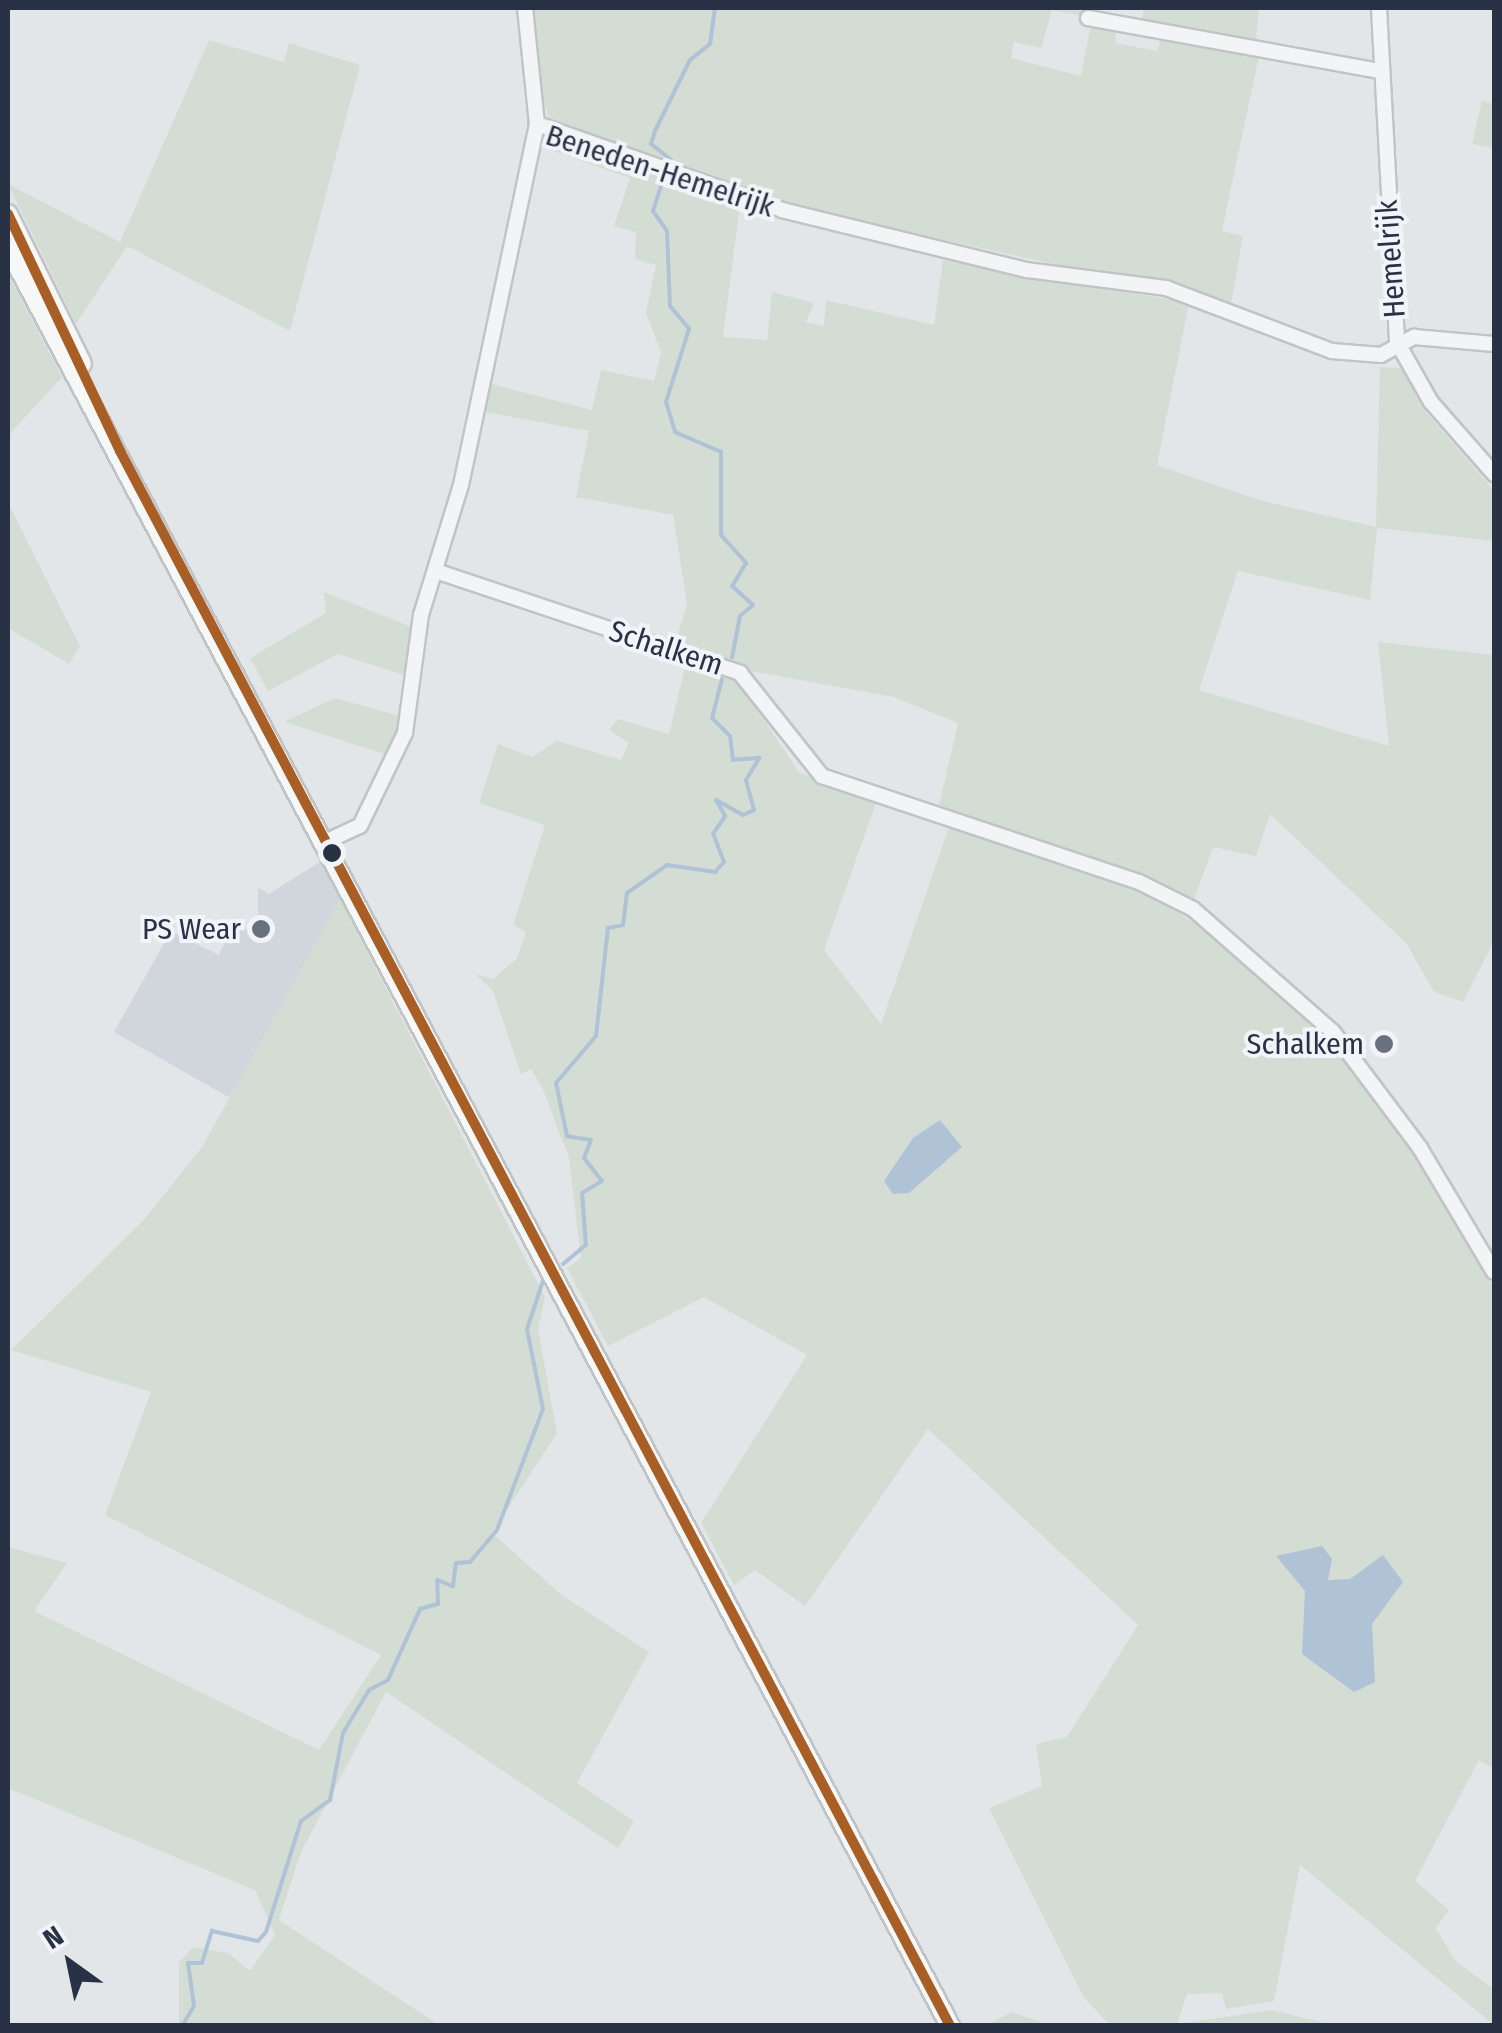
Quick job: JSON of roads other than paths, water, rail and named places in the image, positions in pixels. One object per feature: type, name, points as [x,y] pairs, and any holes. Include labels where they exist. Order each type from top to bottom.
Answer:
[{"type":"main road","points":[[8,214],[120,452]]},
{"type":"main road","points":[[8,248],[120,452],[950,2026]]},
{"type":"street","points":[[526,8],[537,124]]},
{"type":"street","name":"Hemelrijk","points":[[1379,8],[1397,342],[1431,402],[1494,474]]},
{"type":"street","points":[[1088,18],[1380,71]]},
{"type":"street","name":"Beneden-Hemelrijk","points":[[325,842],[360,826],[405,733],[436,571],[537,124],[782,210],[1027,270],[1166,288],[1332,351],[1366,358],[1397,342],[1494,344]]},
{"type":"street","name":"Schalkem","points":[[436,571],[740,673],[822,776],[1139,882],[1193,909],[1333,1032],[1420,1148],[1494,1272]]},
{"type":"water","points":[[940,1120],[962,1147],[909,1193],[893,1194],[884,1181],[913,1138]]},
{"type":"water","points":[[1322,1546],[1332,1559],[1328,1580],[1350,1579],[1383,1555],[1403,1582],[1372,1624],[1375,1682],[1354,1692],[1302,1654],[1305,1591],[1276,1556]]},
{"type":"waterway","points":[[671,160],[651,144],[690,60],[710,44],[715,8]]},
{"type":"waterway","points":[[663,180],[653,211],[667,231],[670,306],[689,329],[666,402],[675,432],[721,452],[721,535],[746,563],[732,586],[753,605],[740,616],[732,657]]},
{"type":"waterway","points":[[563,1264],[586,1245],[582,1193],[602,1181],[584,1158],[591,1140],[567,1136],[556,1083],[596,1036],[608,928],[623,925],[627,893],[667,865],[715,872],[724,862],[713,834],[725,816],[716,800],[743,815],[754,810],[746,780],[759,758],[733,760],[730,736],[712,718],[722,679]]},
{"type":"waterway","points":[[182,2026],[194,2006],[188,1963],[202,1963],[212,1931],[258,1941],[266,1932],[301,1821],[330,1800],[343,1733],[369,1690],[388,1680],[420,1609],[438,1604],[437,1580],[453,1586],[456,1563],[470,1562],[497,1530],[543,1409],[527,1329],[543,1281]]},
{"type":"place","name":"PS Wear","points":[[261,929]]},
{"type":"place","name":"Schalkem","points":[[1384,1044]]}]
